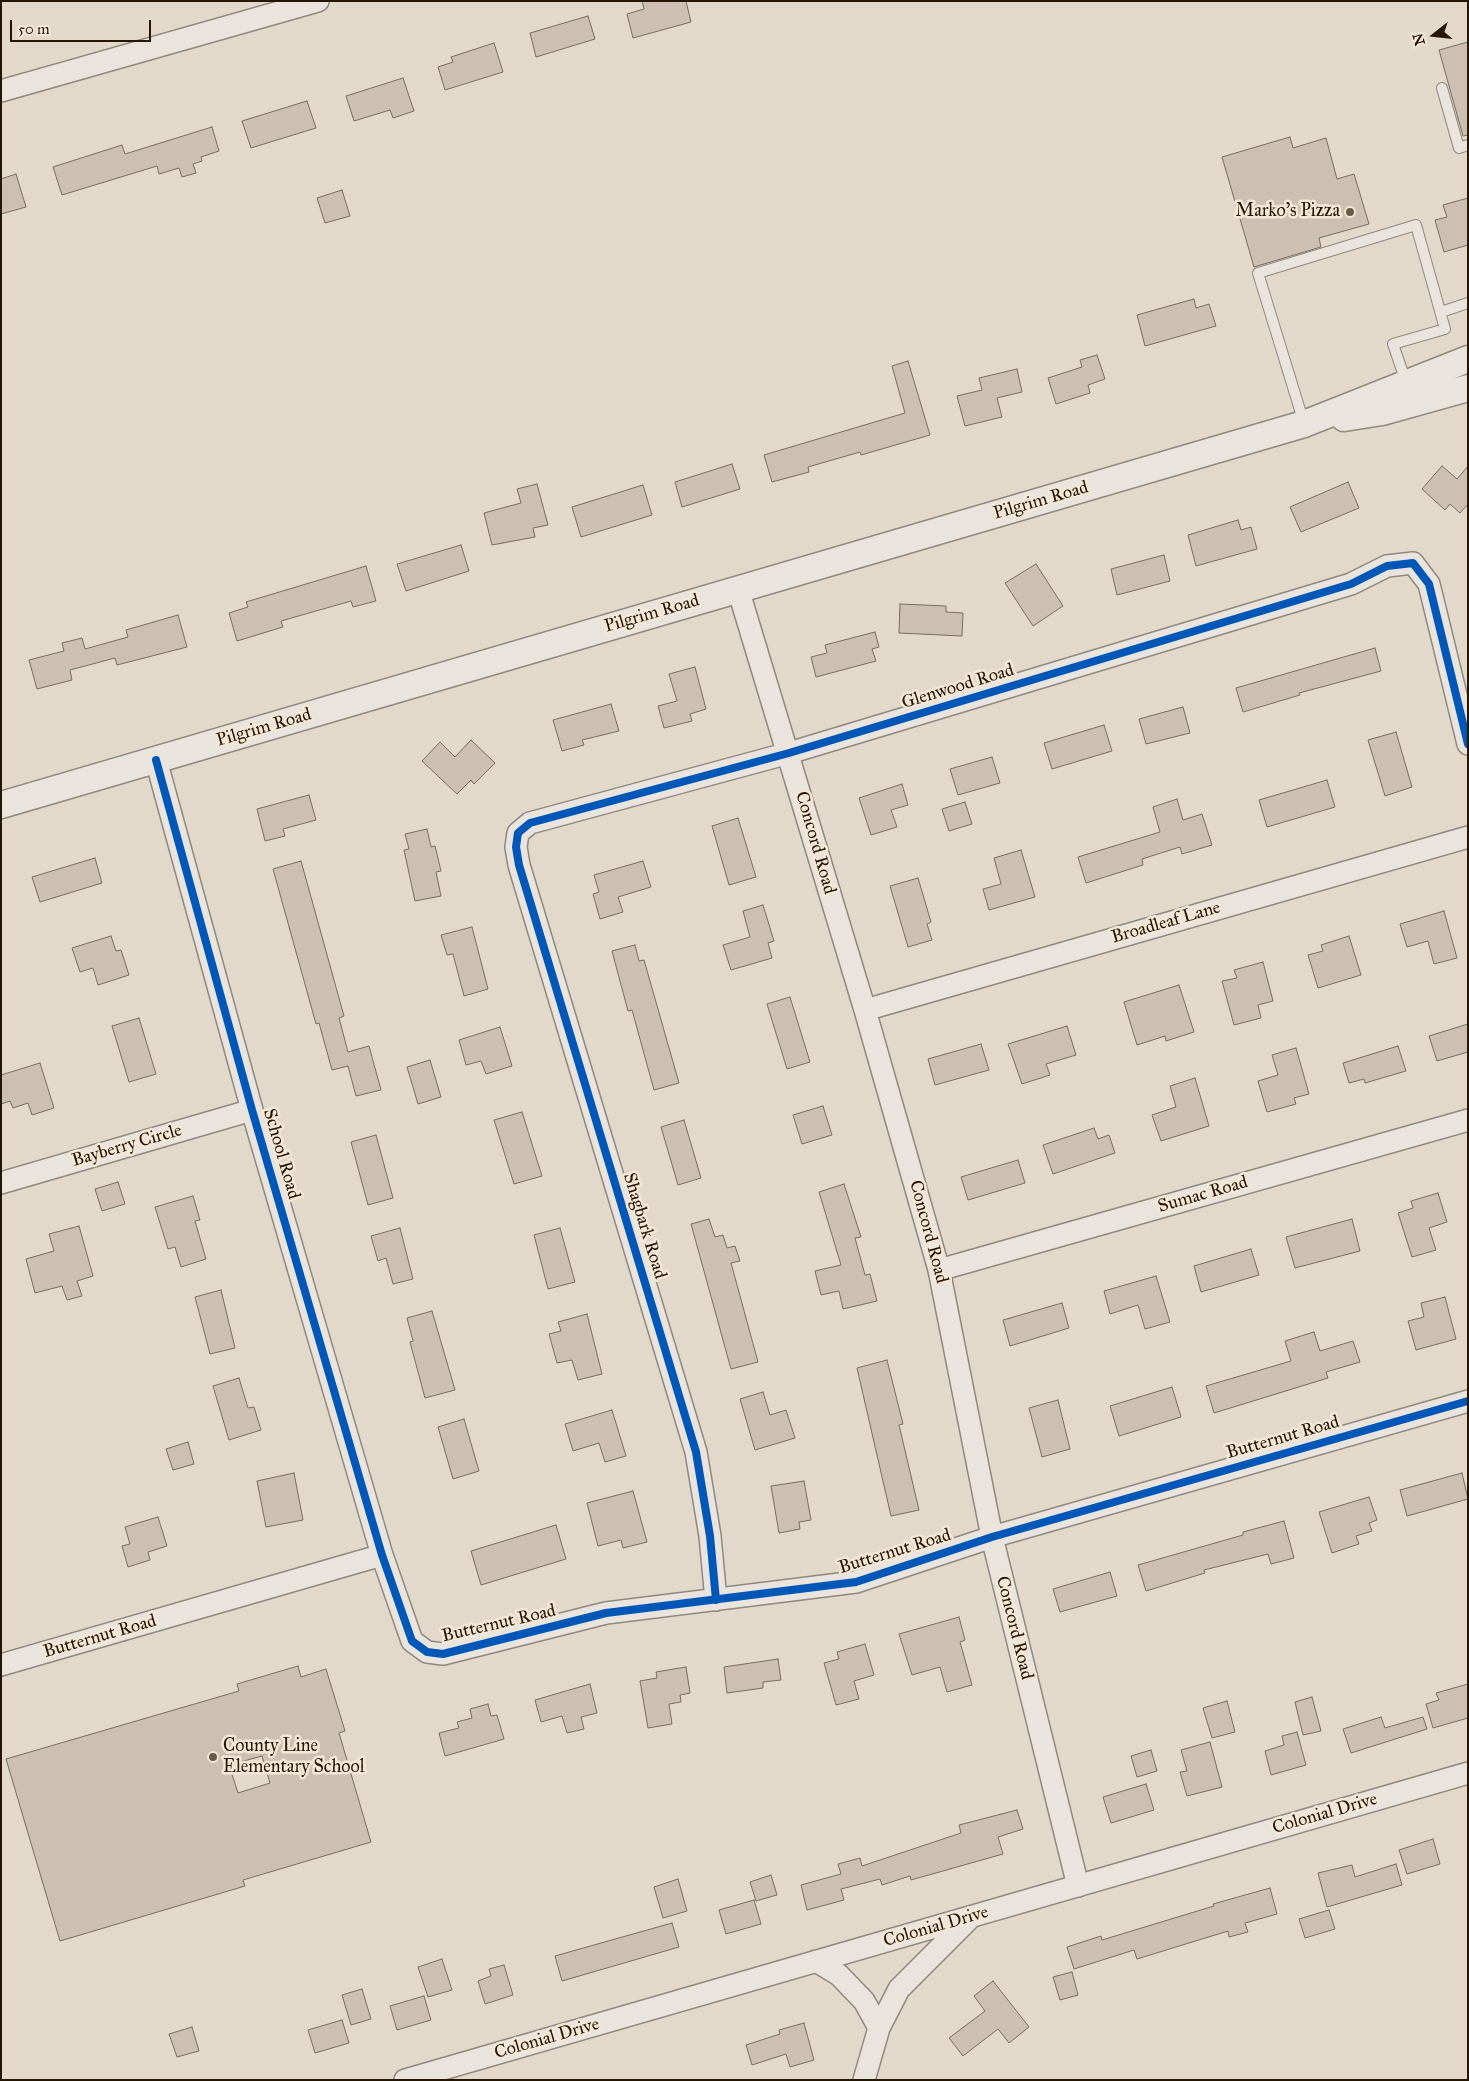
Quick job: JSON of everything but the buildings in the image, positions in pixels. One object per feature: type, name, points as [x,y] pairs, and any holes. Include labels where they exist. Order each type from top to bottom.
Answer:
[{"type":"street","points":[[1,91],[318,1]]},
{"type":"street","name":"Pilgrim Road","points":[[1,805],[1304,424],[1468,359]]},
{"type":"street","name":"Pilgrim Road","points":[[1304,424],[1382,412],[1468,388]]},
{"type":"street","name":"Glenwood Road","points":[[519,865],[516,848],[518,833],[530,823],[789,753],[1351,584],[1387,566],[1412,563],[1429,584],[1468,744]]},
{"type":"street","name":"Concord Road","points":[[738,589],[865,1010],[939,1270],[992,1537],[1078,1886]]},
{"type":"street","name":"School Road","points":[[156,760],[252,1110],[382,1555]]},
{"type":"street","name":"Broadleaf Lane","points":[[865,1010],[1468,837]]},
{"type":"street","name":"Shagbark Road","points":[[519,865],[696,1452],[710,1536],[716,1600]]},
{"type":"street","name":"Bayberry Circle","points":[[1,1183],[252,1110]]},
{"type":"street","name":"Sumac Road","points":[[939,1270],[1468,1120]]},
{"type":"street","name":"Butternut Road","points":[[4,1665],[382,1555],[412,1641],[428,1652],[443,1654],[606,1613],[856,1582],[992,1537],[1468,1400]]},
{"type":"street","name":"Colonial Drive","points":[[405,2080],[1468,1772]]},
{"type":"street","points":[[864,2080],[879,2028],[900,1989],[971,1916]]},
{"type":"street","points":[[816,1961],[839,1975],[864,2001],[879,2028]]},
{"type":"lane","points":[[1442,88],[1459,148],[1468,145]]},
{"type":"lane","points":[[1304,424],[1258,273],[1416,224],[1445,329],[1392,344],[1406,382]]},
{"type":"lane","points":[[1441,312],[1468,303]]},
{"type":"cycle path","points":[[716,1600],[710,1536],[696,1452],[519,865],[516,847],[518,833],[530,823],[789,753],[1351,584],[1387,566],[1413,563],[1429,584],[1468,744]]},
{"type":"cycle path","points":[[156,760],[252,1110],[382,1555],[412,1641],[427,1652],[443,1654],[606,1613],[856,1582],[992,1537],[1468,1401]]},
{"type":"place","name":"Marko's Pizza","points":[[1350,212]]},
{"type":"place","name":"County Line Elementary School","points":[[213,1757]]}]
